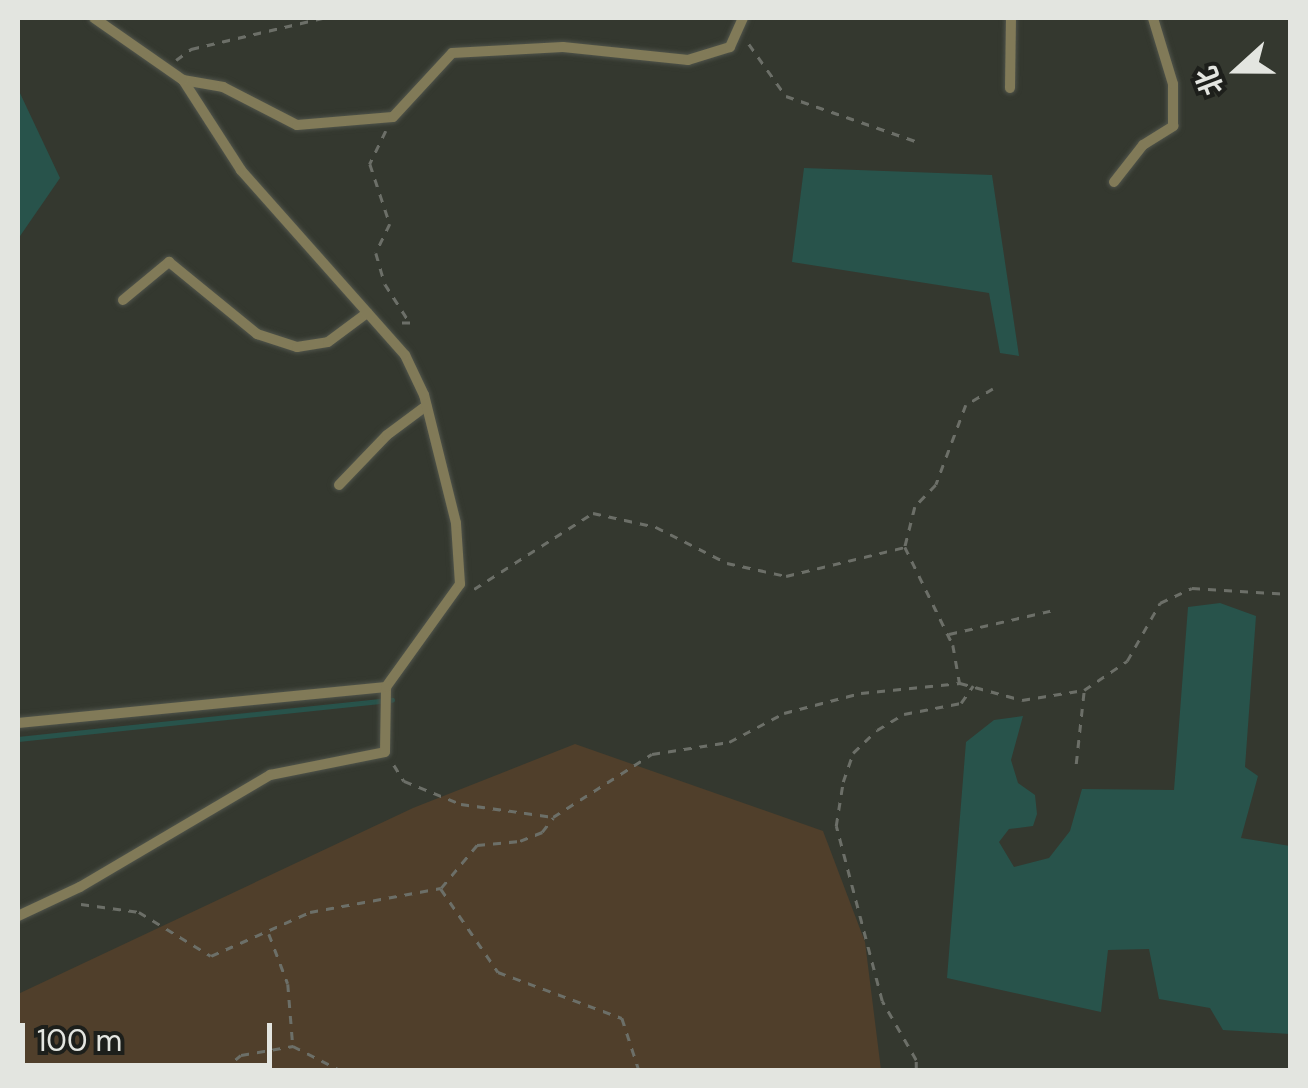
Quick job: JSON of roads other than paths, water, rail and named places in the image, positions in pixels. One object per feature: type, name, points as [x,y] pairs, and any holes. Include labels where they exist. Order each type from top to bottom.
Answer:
[{"type":"lane","points":[[18,916],[80,888],[270,775],[385,752],[386,687],[460,584],[461,558],[426,406],[404,355],[240,170],[182,80],[94,18]]},
{"type":"lane","points":[[182,80],[223,87],[297,125],[393,116],[452,54],[563,48],[688,60],[730,47],[743,18]]},
{"type":"lane","points":[[1010,88],[1011,18]]},
{"type":"lane","points":[[1114,182],[1143,145],[1174,126],[1173,84],[1153,18]]},
{"type":"lane","points":[[123,300],[169,262],[257,334],[297,347],[328,342],[371,318]]},
{"type":"lane","points":[[339,485],[386,435],[426,406]]},
{"type":"lane","points":[[18,723],[386,687]]},
{"type":"water","points":[[18,89],[60,178],[18,239]]},
{"type":"water","points":[[804,168],[992,175],[1019,356],[1000,353],[989,293],[792,262]]},
{"type":"water","points":[[1220,603],[1256,616],[1245,767],[1258,776],[1241,838],[1290,846],[1290,1034],[1223,1030],[1210,1008],[1159,999],[1149,949],[1108,950],[1101,1012],[947,978],[966,742],[994,720],[1023,716],[1011,760],[1018,783],[1035,795],[1037,814],[1033,826],[1009,829],[999,842],[1014,867],[1049,858],[1070,831],[1082,789],[1174,790],[1188,607]]},
{"type":"waterway","points":[[18,739],[392,700]]}]
